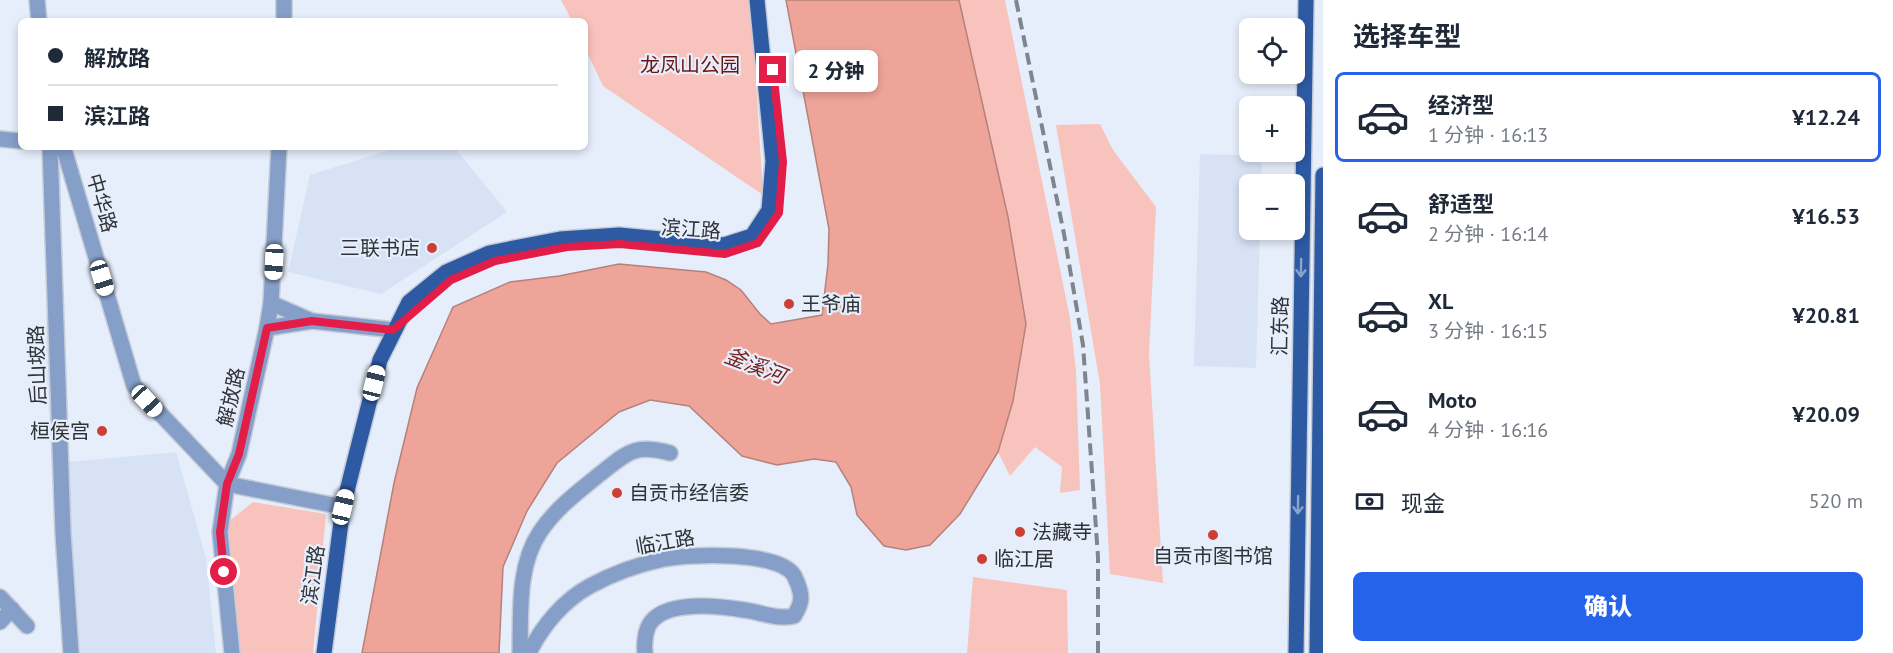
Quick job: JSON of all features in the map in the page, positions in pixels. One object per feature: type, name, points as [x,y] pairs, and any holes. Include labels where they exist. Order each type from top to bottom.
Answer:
[{"type":"main road","name":"滨江路","points":[[324,653],[343,507],[380,360],[409,302],[446,272],[489,253],[560,239],[619,235],[724,245],[752,236],[769,210],[773,161],[757,0]]},
{"type":"main road","name":"滨江路","points":[[393,330],[451,280],[495,261],[567,247],[620,244],[725,254],[758,243],[779,213],[783,162],[766,0]]},
{"type":"main road","name":"汇东路","points":[[1296,653],[1306,0]]},
{"type":"main road","name":"汇东路","points":[[1317,653],[1323,175]]},
{"type":"main road","points":[[1299,466],[1321,467]]},
{"type":"street","points":[[37,0],[39,18]]},
{"type":"street","points":[[284,0],[284,18]]},
{"type":"street","points":[[0,139],[18,141]]},
{"type":"street","name":"后山坡路","points":[[50,150],[63,533],[71,653]]},
{"type":"street","name":"中华路","points":[[64,150],[134,386],[227,484]]},
{"type":"street","name":"解放路","points":[[232,653],[220,532],[227,484],[239,454],[271,303],[279,150]]},
{"type":"street","points":[[271,303],[312,321]]},
{"type":"street","points":[[267,328],[312,321],[393,330]]},
{"type":"street","points":[[520,653],[523,582],[528,560],[539,534],[572,496],[626,454],[642,448],[670,453]]},
{"type":"street","points":[[227,484],[343,507]]},
{"type":"street","name":"临江路","points":[[530,653],[546,626],[565,604],[590,586],[613,575],[662,559],[700,555],[761,559],[778,564],[792,573],[800,589],[801,604],[794,616],[783,618],[743,609],[706,607],[669,609],[651,622],[644,641],[645,653]]},
{"type":"street","points":[[0,597],[27,626]]},
{"type":"street","points":[[0,622],[12,609]]},
{"type":"shaded area","points":[[389,150],[456,150],[507,212],[381,294],[288,272],[310,175]]},
{"type":"shaded area","points":[[1200,154],[1239,155],[1239,162],[1262,162],[1261,174],[1239,174],[1239,240],[1260,240],[1256,368],[1194,366]]},
{"type":"shaded area","points":[[47,170],[61,171],[61,289],[69,462],[176,452],[206,558],[216,653],[63,653],[46,364]]},
{"type":"green space","name":"龙凤山公园","points":[[561,0],[751,0],[763,195],[603,86],[588,54],[588,18],[570,18]]},
{"type":"green space","points":[[959,0],[1005,0],[1070,318],[1076,371],[1080,490],[1060,493],[1062,467],[1035,447],[1010,476],[998,452],[1013,401],[1026,324],[1008,217]]},
{"type":"green space","points":[[1100,124],[1113,150],[1156,207],[1149,354],[1163,583],[1110,574],[1100,384],[1056,125]]},
{"type":"green space","points":[[253,502],[326,514],[313,653],[240,653],[228,522]]},
{"type":"green space","points":[[973,577],[1067,590],[1068,653],[967,653]]},
{"type":"water","name":"釜溪河","points":[[786,0],[959,0],[1008,217],[1026,324],[1013,401],[998,452],[960,514],[930,545],[906,550],[884,546],[857,515],[851,487],[836,462],[814,459],[777,465],[742,456],[689,406],[650,400],[619,412],[557,463],[527,511],[503,567],[499,653],[362,653],[394,483],[417,388],[453,307],[510,282],[559,276],[619,264],[706,272],[726,280],[741,290],[771,324],[822,315],[828,264],[829,229]]},
{"type":"railway","points":[[1016,0],[1064,234],[1083,345],[1098,557],[1098,653]]},
{"type":"place","name":"三联书店","points":[[432,248]]},
{"type":"place","name":"王爷庙","points":[[789,304]]},
{"type":"place","name":"桓侯宫","points":[[102,431]]},
{"type":"place","name":"自贡市经信委","points":[[617,493]]},
{"type":"place","name":"法藏寺","points":[[1020,532]]},
{"type":"place","name":"自贡市图书馆","points":[[1213,535]]},
{"type":"place","name":"临江居","points":[[982,559]]},
{"type":"route","points":[[224,572],[220,532],[227,484],[239,454],[267,328],[312,321],[393,330],[451,280],[495,261],[567,247],[620,244],[725,254],[758,243],[779,213],[783,162],[773,70]]}]
